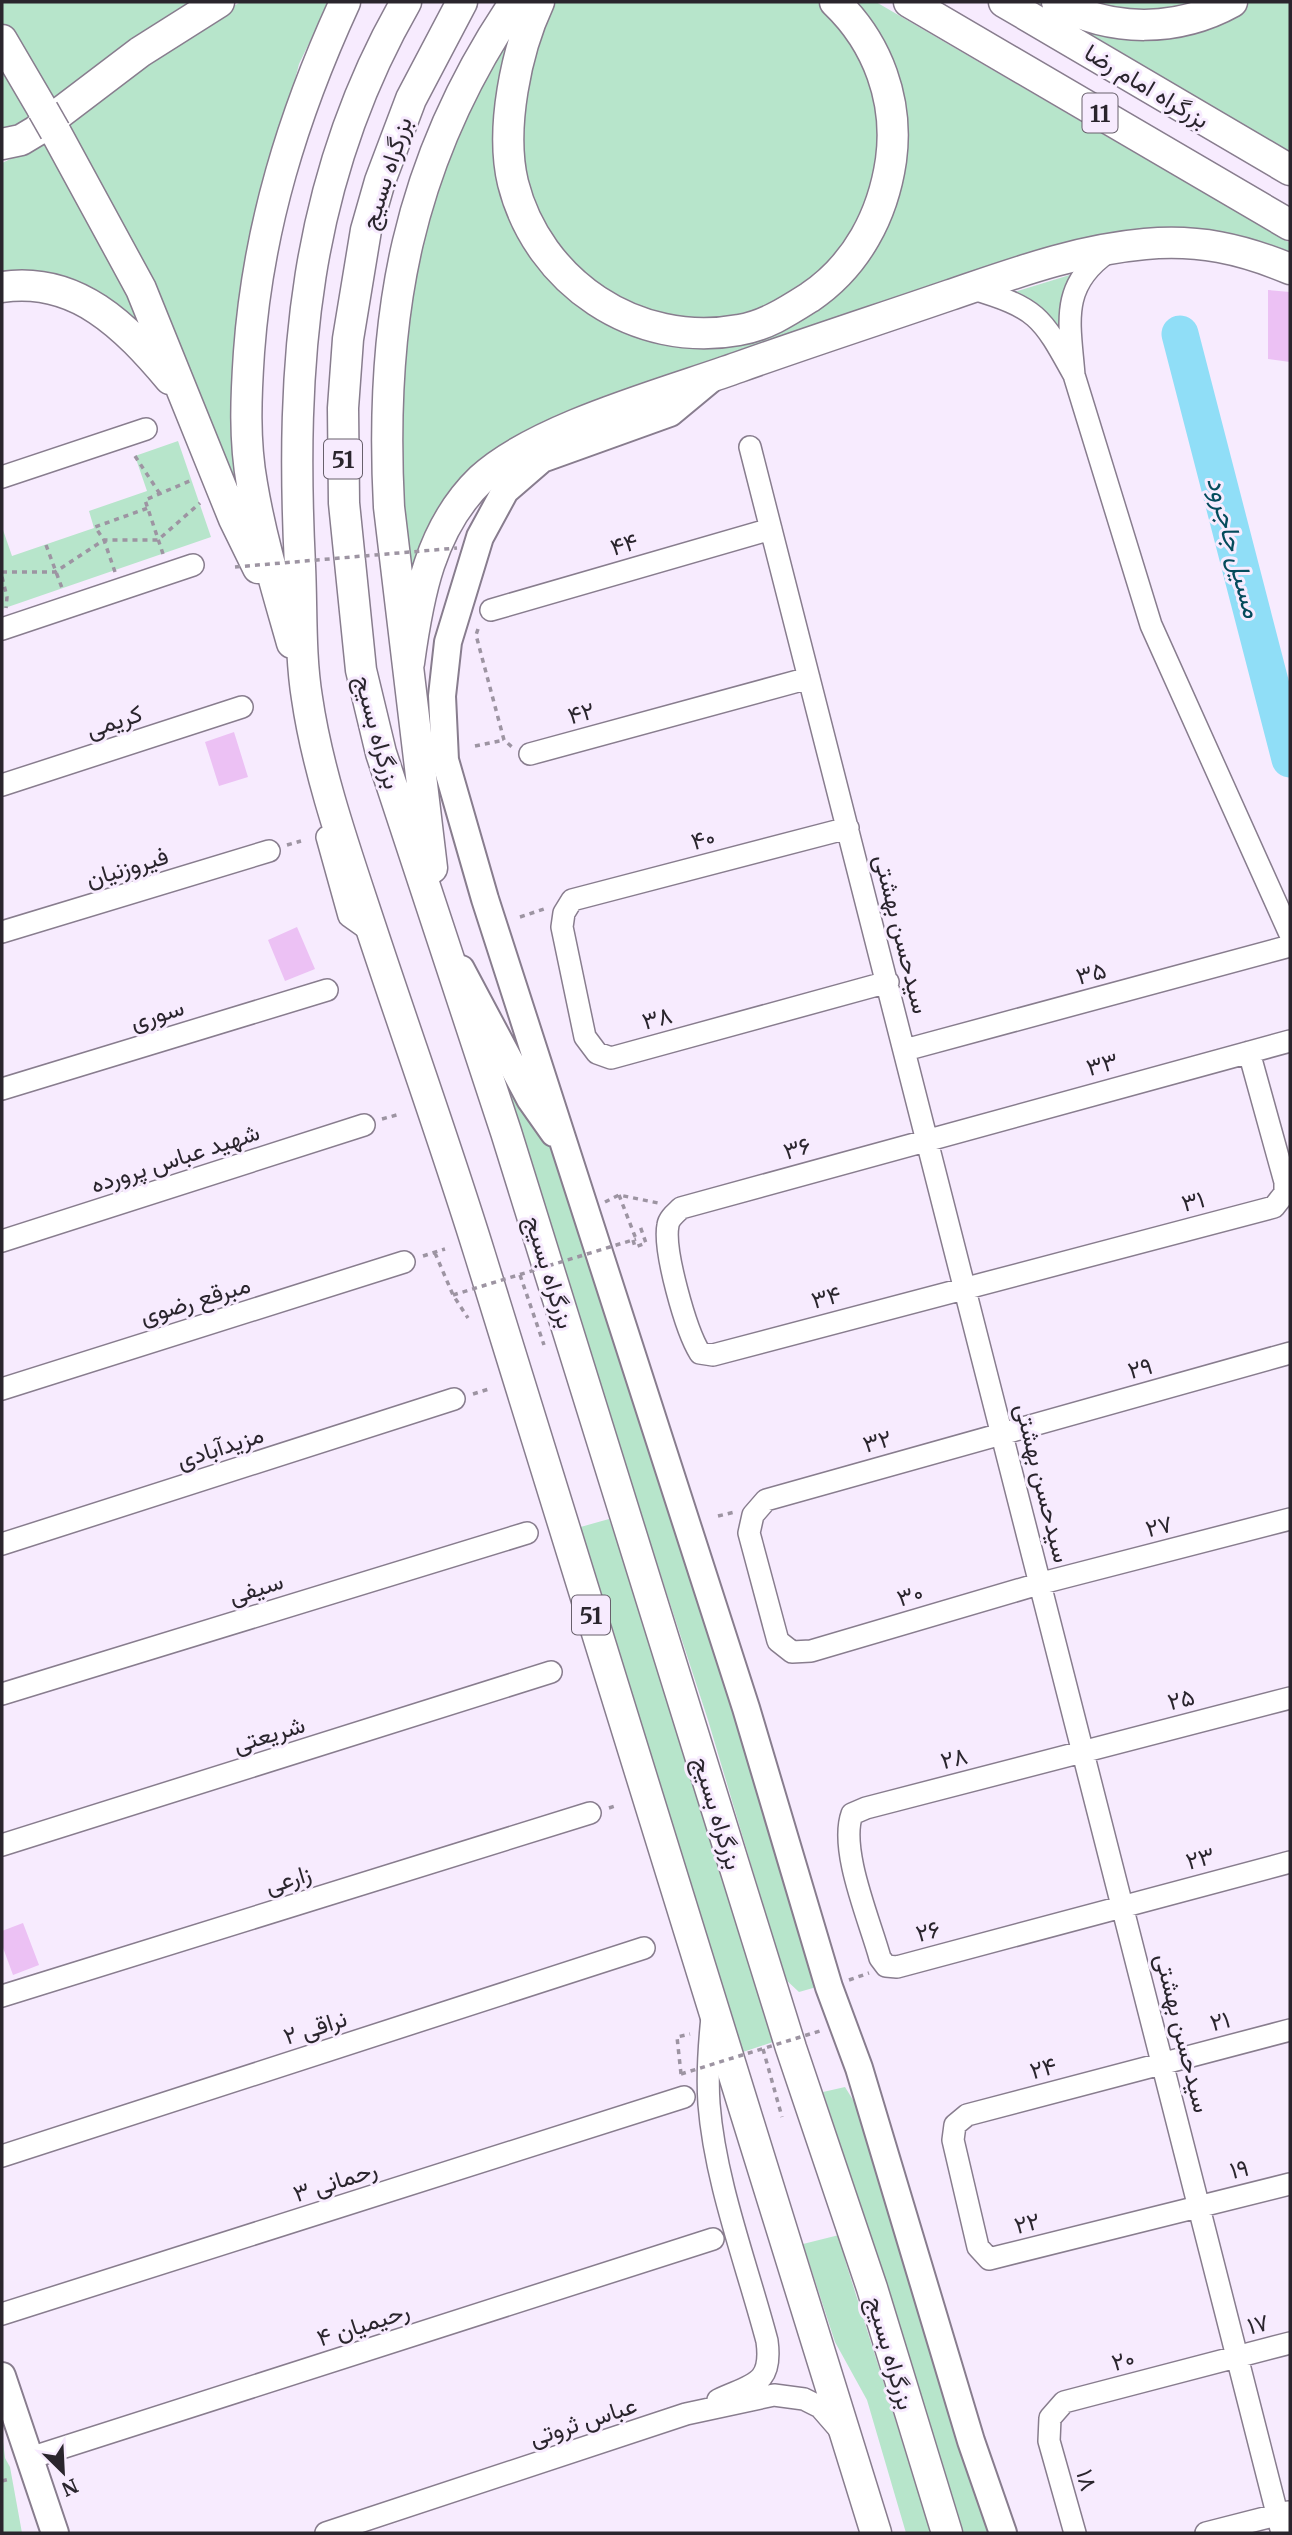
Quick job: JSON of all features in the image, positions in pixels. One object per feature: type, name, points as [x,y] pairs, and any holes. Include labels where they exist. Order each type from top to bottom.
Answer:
[{"type":"highway","points":[[2,144],[21,140],[36,131],[140,52],[219,2]]},
{"type":"highway","points":[[309,708],[253,493],[246,432],[256,276],[281,164],[312,74],[345,2]]},
{"type":"highway","name":"بزرگراه بسیج","points":[[407,2],[386,38],[363,90],[327,195],[309,272],[299,353],[297,502],[309,708],[339,832],[471,1227],[876,2533]]},
{"type":"highway","name":"بزرگراه بسیج","points":[[462,2],[411,99],[380,181],[359,266],[348,339],[342,408],[345,516],[361,670],[381,753],[510,1145],[791,2049],[872,2288],[947,2533]]},
{"type":"highway","points":[[439,926],[409,663],[397,590],[386,447],[387,366],[398,285],[429,164],[445,123],[472,70],[515,2]]},
{"type":"highway","points":[[539,2],[521,50],[510,129],[509,151],[513,182],[525,217],[555,265],[574,285],[598,303],[646,326],[705,332],[738,330],[770,320],[793,308],[831,279],[855,254],[872,226],[890,167],[893,141],[891,107],[872,50],[855,21],[835,2]]},
{"type":"highway","name":"بزرگراه امام رضا","points":[[909,2],[1290,225]]},
{"type":"highway","name":"بزرگراه امام رضا","points":[[1004,2],[1290,170]]},
{"type":"highway","points":[[1057,2],[1079,15],[1137,26],[1191,19],[1233,2]]},
{"type":"highway","points":[[2,40],[141,289],[249,552],[282,608]]},
{"type":"highway","points":[[409,663],[424,575],[432,553],[464,500],[481,479],[510,457],[540,441],[716,375],[1082,252],[1114,247],[1206,243],[1241,250],[1290,269]]},
{"type":"highway","points":[[2,287],[42,286],[82,299],[102,310],[138,342],[182,393]]},
{"type":"main road","points":[[716,375],[670,413],[542,459],[520,475],[493,509],[480,537],[448,642],[442,696],[445,760],[485,899],[746,1708],[829,1987],[859,2067],[971,2441],[1003,2533]]},
{"type":"main road","points":[[439,926],[530,1099],[568,1152]]},
{"type":"main road","points":[[2,2376],[55,2533]]},
{"type":"street","points":[[1074,375],[1071,301],[1082,274],[1114,247]]},
{"type":"street","points":[[970,288],[1021,305],[1040,318],[1074,375],[1151,625],[1290,934]]},
{"type":"street","points":[[2,477],[146,429]]},
{"type":"street","name":"سیدحسن بهشتی","points":[[750,447],[1042,1583],[1237,2356],[1283,2520]]},
{"type":"street","name":"۴۴","points":[[491,610],[771,529]]},
{"type":"street","points":[[4,619],[70,606],[193,565]]},
{"type":"street","name":"۴۲","points":[[530,754],[809,678]]},
{"type":"street","name":"کریمی","points":[[2,785],[242,707]]},
{"type":"street","name":"۴۰","points":[[572,900],[848,828]]},
{"type":"street","name":"فیروزنیان","points":[[2,932],[268,851]]},
{"type":"street","name":"۳۸","points":[[572,900],[564,913],[562,927],[585,1037],[597,1053],[611,1058],[888,982]]},
{"type":"street","name":"۳۵","points":[[905,1050],[1290,946]]},
{"type":"street","name":"سوری","points":[[2,1089],[327,990]]},
{"type":"street","name":"۳۳","points":[[928,1139],[1290,1041]]},
{"type":"street","name":"۳۱","points":[[966,1287],[1274,1207],[1285,1193],[1285,1182],[1249,1052]]},
{"type":"street","name":"شهید عباس پرورده","points":[[2,1241],[364,1125]]},
{"type":"street","name":"۳۶","points":[[681,1208],[928,1139]]},
{"type":"street","name":"۳۴","points":[[681,1208],[668,1221],[666,1240],[690,1337],[700,1353],[713,1355],[966,1287]]},
{"type":"street","name":"مبرقع رضوی","points":[[2,1389],[404,1262]]},
{"type":"street","name":"۲۹","points":[[1003,1432],[1290,1353]]},
{"type":"street","name":"مزیدآبادی","points":[[2,1544],[454,1399]]},
{"type":"street","name":"۳۲","points":[[792,1652],[778,1641],[749,1533],[753,1515],[766,1500],[1003,1432]]},
{"type":"street","name":"۲۷","points":[[1042,1583],[1290,1519]]},
{"type":"street","name":"سیفی","points":[[2,1694],[527,1533]]},
{"type":"street","name":"۳۰","points":[[792,1652],[811,1651],[1042,1583]]},
{"type":"street","name":"شریعتی","points":[[2,1845],[551,1672]]},
{"type":"street","name":"۲۵","points":[[1084,1751],[1290,1698]]},
{"type":"street","name":"۲۸","points":[[847,1828],[852,1814],[866,1808],[1084,1751]]},
{"type":"street","name":"زارعی","points":[[2,1996],[590,1813]]},
{"type":"street","name":"۲۶","points":[[847,1828],[856,1874],[880,1958],[886,1966],[897,1967],[1123,1906]]},
{"type":"street","name":"۲۳","points":[[1123,1906],[1290,1862]]},
{"type":"street","name":"نراقی ۲","points":[[2,2156],[644,1948]]},
{"type":"street","points":[[686,2414],[755,2384],[768,2370],[769,2360],[767,2341],[720,2169],[709,2106],[708,2057],[713,2008]]},
{"type":"street","name":"۲۱","points":[[1163,2063],[1290,2030]]},
{"type":"street","name":"۲۴","points":[[953,2140],[955,2125],[967,2115],[1163,2063]]},
{"type":"street","name":"رحمانی ۳","points":[[2,2314],[684,2097]]},
{"type":"street","name":"۲۲","points":[[953,2140],[978,2246],[989,2259],[1199,2206]]},
{"type":"street","name":"۱۹","points":[[1199,2206],[1290,2184]]},
{"type":"street","name":"رحیمیان ۴","points":[[30,2458],[713,2239]]},
{"type":"street","name":"۱۷","points":[[1237,2356],[1290,2343]]},
{"type":"street","name":"۲۰","points":[[1049,2441],[1050,2418],[1063,2402],[1237,2356]]},
{"type":"street","name":"عباس ثروتی","points":[[326,2533],[686,2414],[774,2395],[789,2395],[820,2407],[846,2439]]},
{"type":"street","name":"۱۸","points":[[1049,2441],[1075,2533]]},
{"type":"street","points":[[1206,2533],[1283,2520]]},
{"type":"path","points":[[135,456],[160,494]]},
{"type":"path","points":[[169,573],[145,500],[192,479]]},
{"type":"path","points":[[4,619],[7,597],[2,575],[55,572],[104,540],[159,540],[200,502]]},
{"type":"path","points":[[121,589],[104,540],[95,527],[148,508]]},
{"type":"path","points":[[46,545],[70,606]]},
{"type":"path","points":[[235,567],[457,548]]},
{"type":"path","points":[[491,610],[481,621],[477,635],[504,740],[516,750],[530,754]]},
{"type":"path","points":[[475,746],[504,740]]},
{"type":"path","points":[[586,1213],[619,1195],[681,1208]]},
{"type":"path","points":[[619,1195],[635,1247],[646,1243],[640,1226]]},
{"type":"path","points":[[453,1295],[634,1239]]},
{"type":"path","points":[[435,1253],[453,1295],[468,1318]]},
{"type":"path","points":[[520,1275],[547,1352]]},
{"type":"path","points":[[691,2034],[677,2037],[681,2074],[823,2030]]},
{"type":"path","points":[[763,2049],[782,2117]]},
{"type":"path","points":[[2,2482],[10,2479]]},
{"type":"green space","points":[[2,2],[194,2],[51,106],[2,22]]},
{"type":"green space","points":[[241,2],[329,2],[299,64],[285,119],[248,521],[60,124],[222,12]]},
{"type":"green space","points":[[526,2],[501,145],[591,309],[774,328],[900,177],[852,2],[876,2],[1290,243],[1290,257],[1184,231],[504,451],[408,621],[398,489],[403,315],[450,131]]},
{"type":"green space","points":[[549,2],[820,2],[835,14],[857,44],[879,96],[876,184],[848,247],[788,299],[727,321],[634,311],[566,263],[526,190],[521,118],[536,35]]},
{"type":"green space","points":[[1036,2],[1045,2],[1090,25],[1227,15],[1251,2],[1290,2],[1290,152]]},
{"type":"green space","points":[[1079,2],[1214,2],[1151,16]]},
{"type":"green space","points":[[2,57],[40,121],[2,136]]},
{"type":"green space","points":[[47,132],[152,343],[2,275],[2,163],[21,154]]},
{"type":"green space","points":[[1073,274],[1065,343],[1044,312],[1011,293]]},
{"type":"green space","points":[[178,441],[211,537],[2,609],[2,527],[12,556],[94,528],[89,511],[147,491],[135,456]]},
{"type":"green space","points":[[494,1041],[562,1162],[820,1986],[799,1992],[785,1979],[708,1720],[619,1447]]},
{"type":"green space","points":[[609,1519],[656,1649],[773,2042],[740,2053],[631,1692],[577,1528]]},
{"type":"green space","points":[[845,2087],[863,2116],[992,2533],[962,2533],[898,2321],[823,2092]]},
{"type":"green space","points":[[839,2235],[931,2533],[906,2533],[867,2400],[835,2342],[803,2244]]},
{"type":"green space","points":[[2,2433],[5,2458],[10,2467],[22,2533],[2,2533]]},
{"type":"building","points":[[1268,290],[1290,292],[1290,362],[1268,359]]},
{"type":"building","points":[[234,732],[248,777],[219,786],[205,742]]},
{"type":"building","points":[[297,927],[315,969],[285,981],[268,940]]},
{"type":"building","points":[[23,1923],[39,1965],[13,1975],[2,1945],[2,1931]]},
{"type":"waterway","name":"مسیل جاجرود","points":[[1180,334],[1290,759]]}]
